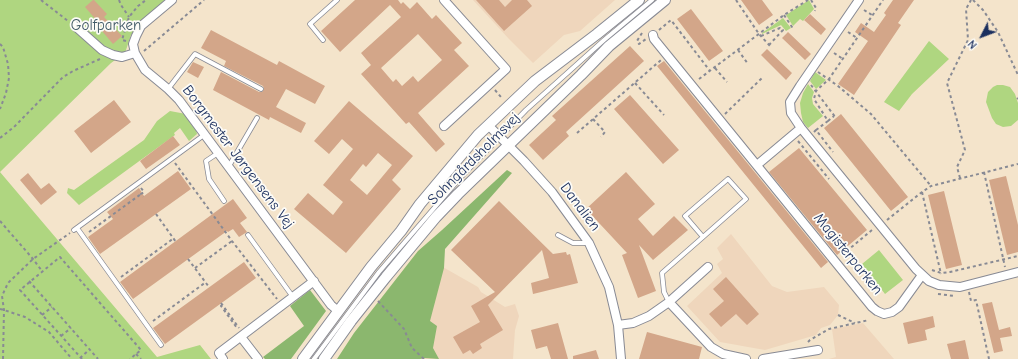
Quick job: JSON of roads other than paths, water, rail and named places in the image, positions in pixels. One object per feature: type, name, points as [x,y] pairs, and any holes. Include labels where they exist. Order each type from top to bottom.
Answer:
[{"type":"street","name":"Borgmester Jørgensens Vej","points":[[172,0],[141,26],[134,44],[136,55],[145,70],[179,100],[331,305],[338,311]]},
{"type":"street","points":[[444,0],[506,69],[444,126]]},
{"type":"street","name":"Sohngårdsholmsvej","points":[[303,359],[420,204],[488,125],[535,81],[639,0]]},
{"type":"street","name":"Sohngårdsholmsvej","points":[[324,359],[351,321],[420,235],[458,194],[609,46],[665,0]]},
{"type":"street","points":[[859,0],[790,102],[791,113],[808,137],[922,276],[929,281],[939,285],[960,287],[1018,272]]},
{"type":"street","points":[[75,26],[102,50],[110,54],[122,56],[136,55]]},
{"type":"street","name":"Magisterparken","points":[[653,34],[654,40],[666,55],[872,307],[884,314],[892,312],[899,307],[922,276]]},
{"type":"street","name":"Danalien","points":[[488,125],[552,192],[589,243],[609,287],[618,325],[621,359]]},
{"type":"street","points":[[757,165],[801,128]]},
{"type":"street","points":[[618,325],[633,323],[649,316],[669,302],[708,267]]},
{"type":"street","points":[[224,359],[219,353],[314,281]]},
{"type":"street","points":[[669,302],[711,347],[723,354],[746,359]]},
{"type":"street","points":[[242,336],[258,359]]},
{"type":"street","points":[[763,359],[818,350]]},
{"type":"lane","points":[[323,40],[310,24],[337,0]]},
{"type":"lane","points":[[314,359],[379,272],[444,195],[526,110],[578,62],[652,0]]},
{"type":"lane","points":[[168,89],[195,54],[261,89]]},
{"type":"lane","points":[[228,166],[257,118]]},
{"type":"lane","points":[[161,345],[83,236],[75,229],[205,134]]},
{"type":"lane","points":[[218,153],[206,161],[209,179],[224,201]]},
{"type":"lane","points":[[669,302],[664,292],[662,273],[703,237],[746,199],[728,178],[685,216],[703,237]]},
{"type":"lane","points":[[248,235],[293,298]]},
{"type":"lane","points":[[558,235],[573,243],[589,243]]},
{"type":"park label","name":"Golfparken","points":[[106,26]]}]
